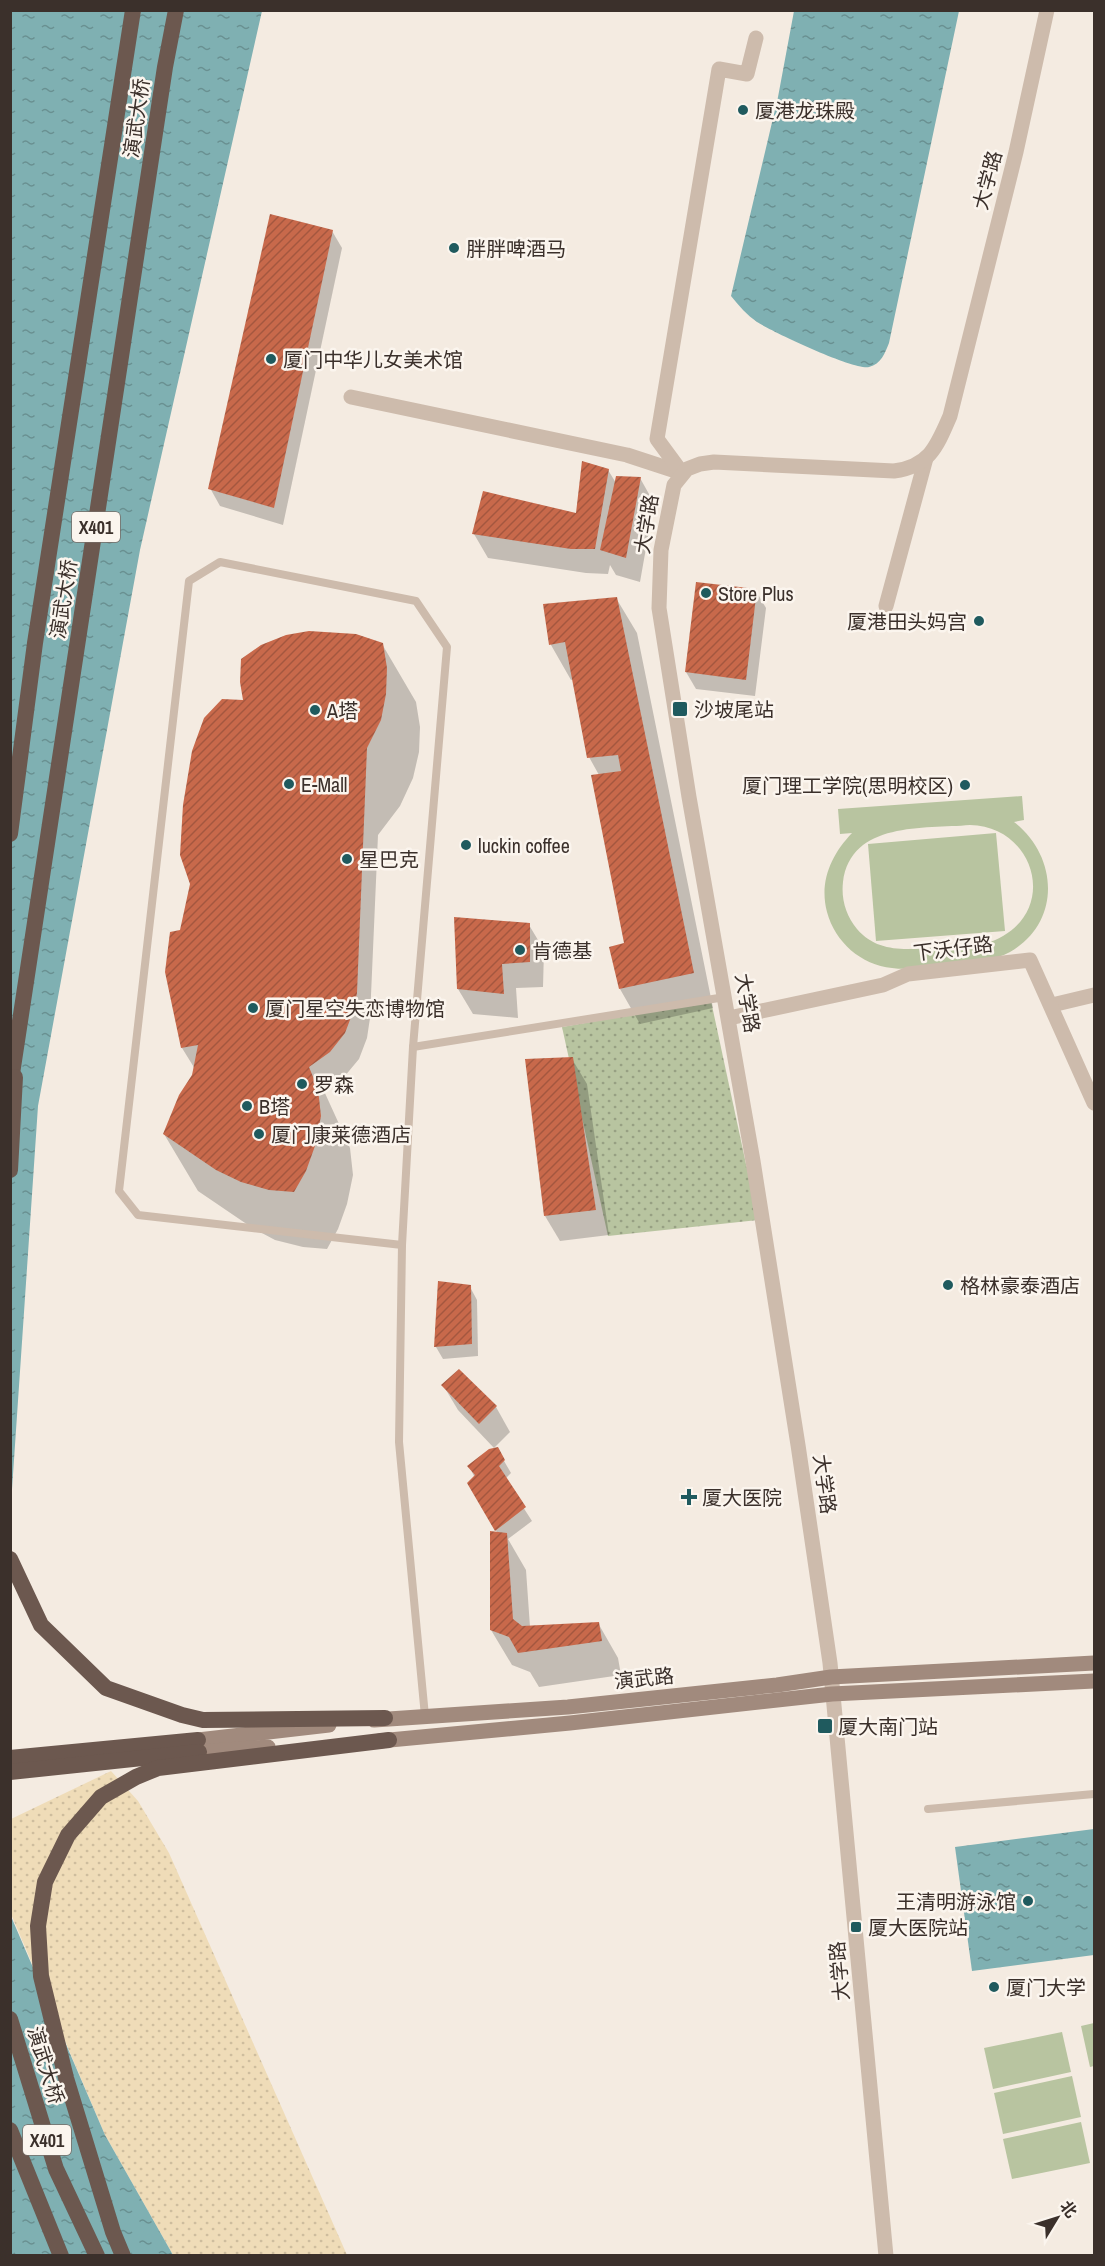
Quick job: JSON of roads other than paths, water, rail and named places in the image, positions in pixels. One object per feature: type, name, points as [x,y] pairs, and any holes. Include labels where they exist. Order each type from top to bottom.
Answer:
[{"type":"highway","name":"演武大桥","points":[[10,834],[35,643],[134,10]]},
{"type":"highway","name":"演武大桥","points":[[10,1087],[165,67],[177,10]]},
{"type":"highway","points":[[10,755],[35,643]]},
{"type":"highway","points":[[10,1170],[17,1043]]},
{"type":"highway","points":[[10,1559],[41,1625],[106,1688],[182,1715],[203,1720],[385,1718]]},
{"type":"highway","points":[[10,1758],[200,1751],[389,1740]]},
{"type":"highway","points":[[10,1772],[200,1751]]},
{"type":"highway","points":[[123,2256],[113,2232],[66,2078],[41,1976],[38,1926],[45,1882],[68,1835],[101,1797],[136,1777],[200,1751]]},
{"type":"highway","name":"演武大桥","points":[[10,2019],[56,2169],[97,2256]]},
{"type":"highway","name":"X401","points":[[10,2130],[61,2256]]},
{"type":"main road","name":"演武路","points":[[200,1751],[385,1718],[568,1707],[831,1677],[1095,1663]]},
{"type":"main road","name":"演武路","points":[[389,1740],[832,1694],[1095,1681]]},
{"type":"street","name":"大学路","points":[[926,458],[938,443],[950,416],[1016,153],[1047,10]]},
{"type":"street","points":[[682,473],[657,439],[719,69],[747,74],[756,38]]},
{"type":"street","points":[[351,397],[627,455],[682,473],[700,464],[714,462],[894,471],[918,465],[926,458]]},
{"type":"street","points":[[886,606],[926,458]]},
{"type":"street","name":"大学路","points":[[682,473],[674,485],[661,550],[660,608],[689,797],[729,1018],[798,1444],[831,1677],[886,2256]]},
{"type":"street","name":"下沃仔路","points":[[729,1018],[883,985],[908,974],[1030,960],[1095,1103]]},
{"type":"street","points":[[1052,1005],[1095,995]]},
{"type":"lane","points":[[402,1245],[138,1215],[119,1191],[189,581],[220,562],[416,601],[447,647],[413,1047],[402,1245],[399,1442],[425,1716]]},
{"type":"lane","points":[[413,1047],[725,997]]},
{"type":"lane","points":[[928,1809],[1095,1794]]},
{"type":"water","points":[[11,11],[262,11],[140,550],[38,1106],[11,1504]]},
{"type":"water","points":[[794,11],[959,11],[889,343],[880,361],[869,367],[831,357],[766,327],[750,316],[731,296],[778,97]]},
{"type":"water","name":"王清明游泳馆","points":[[1094,1829],[1094,1955],[972,1971],[955,1847]]},
{"type":"water","points":[[10,1914],[105,2135],[173,2255],[11,2255]]},
{"type":"place","name":"厦港龙珠殿","points":[[743,110]]},
{"type":"place","name":"胖胖啤酒马","points":[[454,248]]},
{"type":"place","name":"厦门中华儿女美术馆","points":[[271,359]]},
{"type":"place","name":"Store Plus","points":[[706,593]]},
{"type":"place","name":"厦港田头妈宫","points":[[979,621]]},
{"type":"place","name":"沙坡尾站","points":[[680,709]]},
{"type":"place","name":"A塔","points":[[315,710]]},
{"type":"place","name":"E-Mall","points":[[289,784]]},
{"type":"place","name":"厦门理工学院(思明校区)","points":[[965,785]]},
{"type":"place","name":"luckin coffee","points":[[466,845]]},
{"type":"place","name":"星巴克","points":[[347,859]]},
{"type":"place","name":"肯德基","points":[[520,950]]},
{"type":"place","name":"厦门星空失恋博物馆","points":[[253,1008]]},
{"type":"place","name":"罗森","points":[[302,1084]]},
{"type":"place","name":"B塔","points":[[247,1106]]},
{"type":"place","name":"厦门康莱德酒店","points":[[259,1134]]},
{"type":"place","name":"格林豪泰酒店","points":[[948,1285]]},
{"type":"place","name":"厦大医院","points":[[689,1497]]},
{"type":"place","name":"厦大南门站","points":[[825,1726]]},
{"type":"place","name":"王清明游泳馆","points":[[1028,1901]]},
{"type":"place","name":"厦大医院站","points":[[856,1927]]},
{"type":"place","name":"厦门大学","points":[[994,1987]]}]
